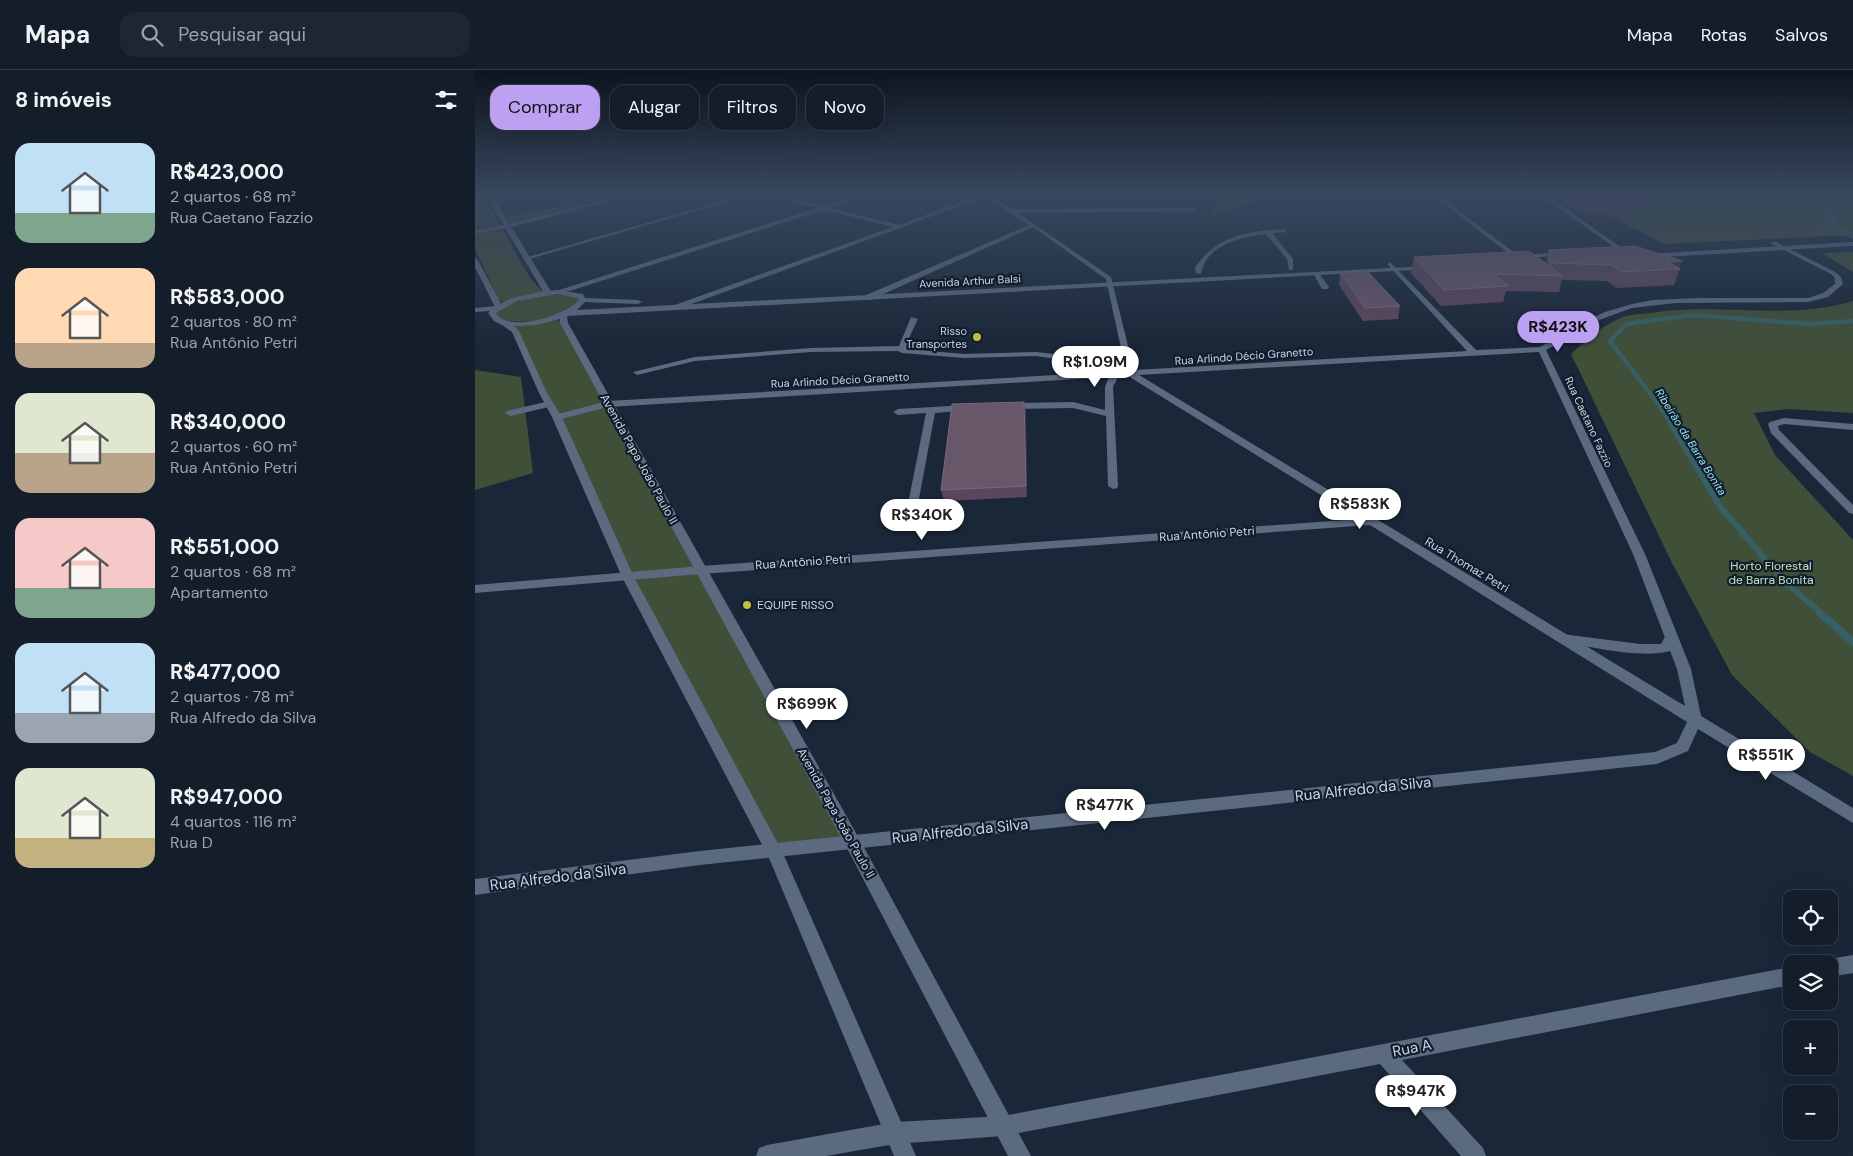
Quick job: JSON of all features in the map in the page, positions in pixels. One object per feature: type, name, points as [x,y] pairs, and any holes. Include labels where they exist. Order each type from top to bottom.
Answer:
[{"type":"street","points":[[519,245],[548,293]]},
{"type":"street","points":[[527,258],[574,245]]},
{"type":"street","points":[[475,310],[498,307],[519,298],[557,292],[708,245]]},
{"type":"street","points":[[675,308],[846,245]]},
{"type":"street","points":[[867,298],[988,245]]},
{"type":"street","points":[[1061,245],[1110,281],[1131,374]]},
{"type":"street","points":[[1201,276],[1198,268],[1203,258],[1222,245]]},
{"type":"street","points":[[1278,245],[1290,259],[1291,269]]},
{"type":"street","points":[[1496,245],[1515,260],[1574,257],[1524,262],[1515,260],[1507,257]]},
{"type":"street","points":[[1610,245],[1622,254]]},
{"type":"street","points":[[1752,245],[1641,253],[1784,248],[1811,245]]},
{"type":"street","points":[[1542,349],[1591,320],[1632,306],[1673,302],[1803,300],[1828,295],[1835,290],[1839,284],[1838,277],[1825,268],[1777,245]]},
{"type":"street","points":[[1613,252],[1631,253]]},
{"type":"street","points":[[475,260],[498,307]]},
{"type":"street","name":"Avenida Arthur Balsi","points":[[1201,276],[1316,273],[1437,264]]},
{"type":"street","points":[[1392,267],[1473,352]]},
{"type":"street","name":"Avenida Arthur Balsi","points":[[557,292],[580,296],[583,300],[625,302],[696,300],[1110,281],[1291,269],[1392,267]]},
{"type":"street","points":[[1316,273],[1325,287]]},
{"type":"street","name":"Avenida Arthur Balsi","points":[[505,323],[533,322],[565,314],[867,298],[1110,281]]},
{"type":"street","points":[[565,314],[581,305],[583,300]]},
{"type":"street","points":[[492,316],[492,313],[498,307]]},
{"type":"street","name":"Avenida Papa João Paulo II","points":[[565,314],[564,323],[852,842],[1020,1156]]},
{"type":"street","points":[[475,317],[492,316]]},
{"type":"street","points":[[492,316],[496,321],[505,323],[515,331],[554,410],[628,577],[773,850],[905,1156]]},
{"type":"street","points":[[901,348],[914,319]]},
{"type":"street","points":[[637,372],[695,359],[811,350],[901,348],[902,351],[964,356],[1036,354],[1100,363],[1112,375],[1109,387],[1113,486]]},
{"type":"street","name":"Rua Arlindo Décio Granetto","points":[[510,414],[609,404],[1542,349]]},
{"type":"street","name":"Rua Caetano Fazzio","points":[[1542,349],[1639,554],[1684,669],[1695,720]]},
{"type":"street","name":"Rua Thomaz Petri","points":[[1131,374],[1853,816]]},
{"type":"street","points":[[1098,376],[1109,387]]},
{"type":"street","points":[[999,406],[1073,405],[1110,414]]},
{"type":"street","points":[[898,412],[979,407]]},
{"type":"street","points":[[913,504],[931,410]]},
{"type":"street","points":[[1853,427],[1784,421],[1773,424],[1774,431],[1853,511]]},
{"type":"street","name":"Rua Antônio Petri","points":[[475,589],[701,570],[1371,522]]},
{"type":"street","points":[[1561,638],[1641,649],[1665,648],[1672,636]]},
{"type":"street","name":"Rua Alfredo da Silva","points":[[475,887],[773,850],[1657,758],[1683,746],[1695,720]]},
{"type":"street","points":[[1838,966],[1853,964]]},
{"type":"street","name":"Rua A","points":[[767,1156],[895,1133],[1003,1126],[1783,978]]},
{"type":"street","points":[[1384,1054],[1475,1156]]},
{"type":"green space","points":[[475,245],[511,245],[532,280],[545,293],[503,303],[498,298]]},
{"type":"green space","points":[[1853,252],[1853,272],[1822,253]]},
{"type":"green space","points":[[564,294],[579,298],[579,303],[552,317],[522,322],[502,320],[496,314],[508,303],[517,300]]},
{"type":"green space","name":"Horto Florestal de Barra Bonita","points":[[1853,301],[1853,413],[1789,409],[1754,413],[1775,455],[1853,540],[1853,776],[1810,752],[1732,675],[1672,563],[1571,354],[1606,325],[1631,315],[1701,309],[1804,310],[1829,307]]},
{"type":"green space","points":[[558,320],[606,403],[559,416],[513,326]]},
{"type":"green space","points":[[475,370],[521,377],[533,473],[475,490]]},
{"type":"green space","points":[[606,405],[697,568],[630,575],[559,417]]},
{"type":"green space","points":[[698,571],[849,843],[779,853],[632,577]]},
{"type":"building","points":[[1635,246],[1682,261],[1668,262],[1680,269],[1621,272],[1612,265],[1550,263],[1549,250]]},
{"type":"building","points":[[1529,251],[1563,276],[1494,274],[1508,286],[1444,290],[1414,257]]},
{"type":"building","points":[[1340,272],[1368,272],[1400,306],[1365,308]]},
{"type":"building","points":[[1024,402],[1026,486],[941,490],[952,404]]},
{"type":"waterway","name":"Ribeirão da Barra Bonita","points":[[1677,435],[1661,408],[1610,341],[1627,324],[1692,315],[1811,324],[1853,321]]},
{"type":"waterway","name":"Ribeirão da Barra Bonita","points":[[1677,434],[1719,505],[1781,578],[1822,614]]},
{"type":"waterway","name":"Ribeirão da Barra Bonita","points":[[1820,613],[1853,642]]},
{"type":"place","name":"Risso Transportes","points":[[977,337]]},
{"type":"place","name":"EQUIPE RISSO","points":[[747,605]]}]
